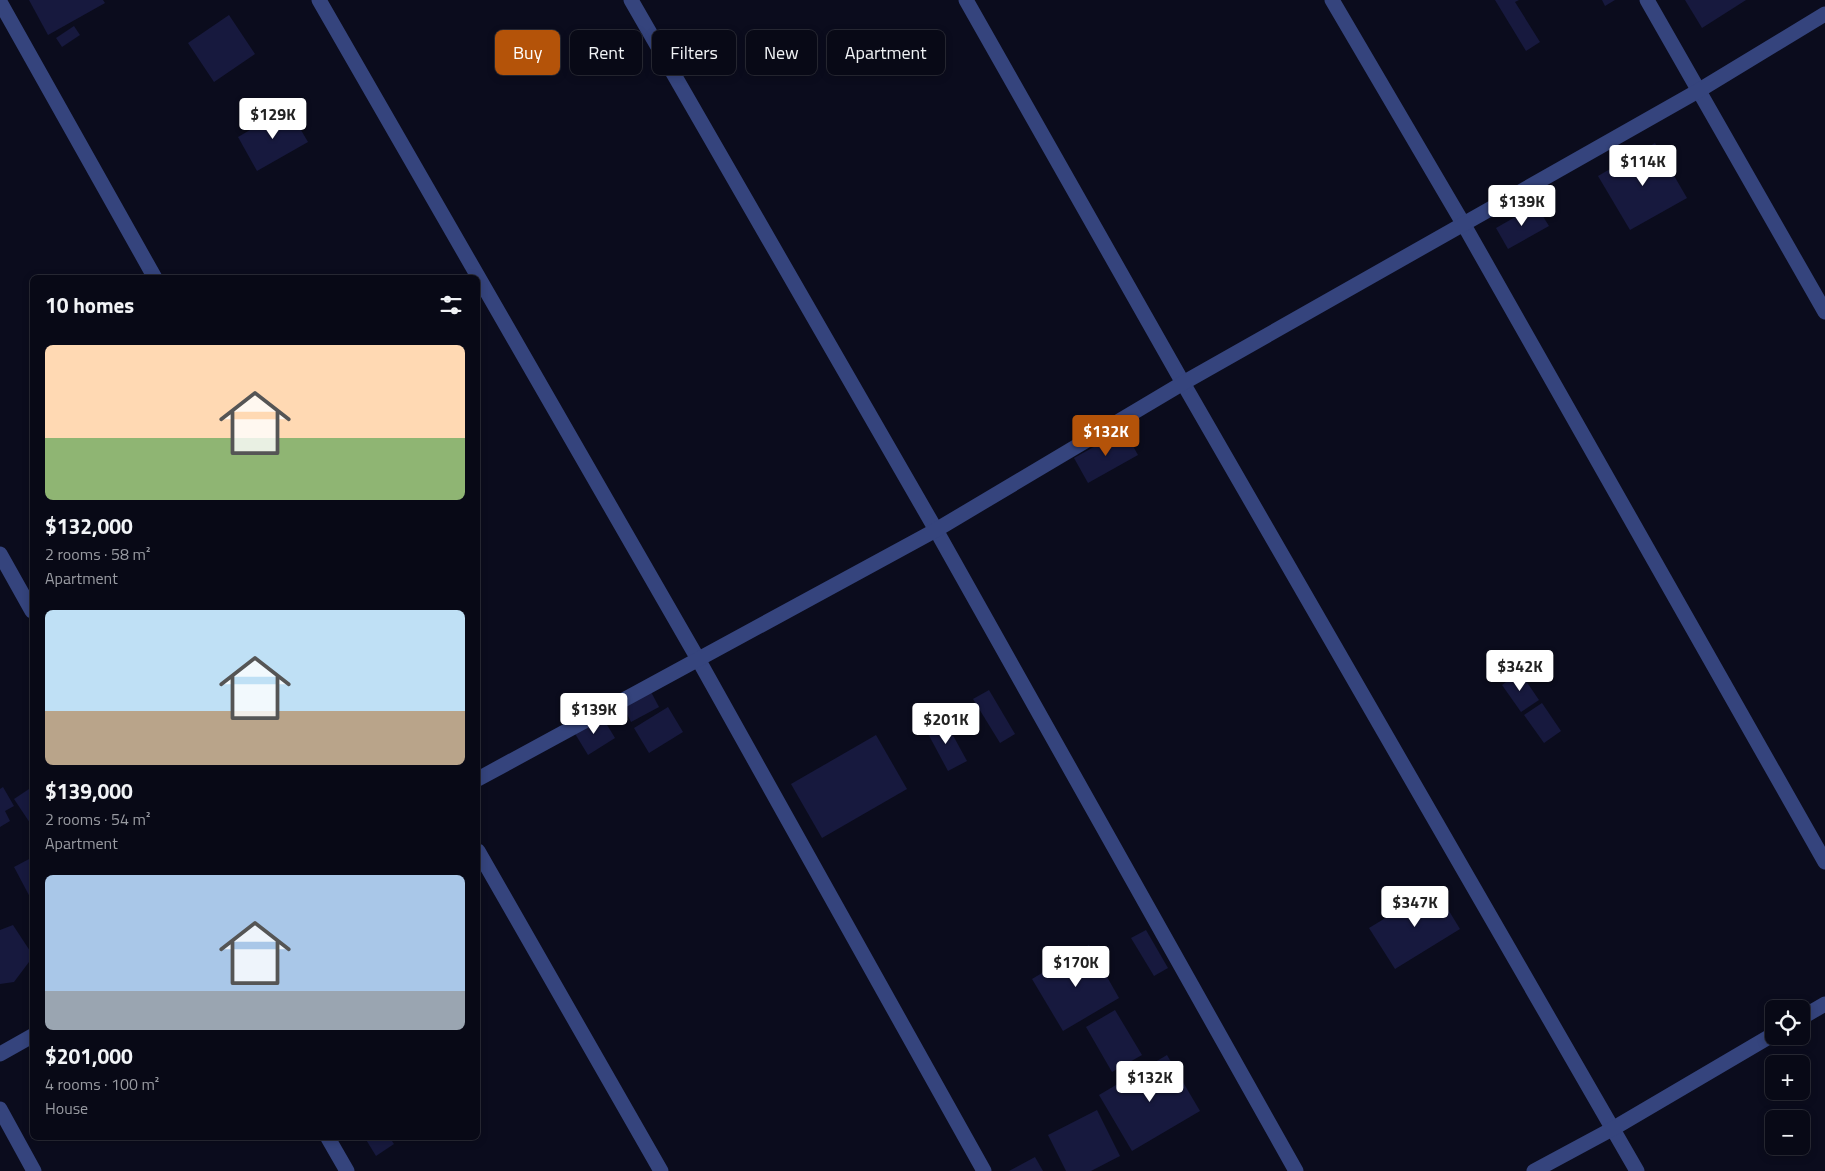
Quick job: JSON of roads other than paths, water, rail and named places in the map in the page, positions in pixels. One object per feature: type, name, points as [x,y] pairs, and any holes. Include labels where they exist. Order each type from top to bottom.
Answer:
[{"type":"street","points":[[318,0],[477,275]]},
{"type":"street","points":[[631,0],[936,530],[1296,1171]]},
{"type":"street","points":[[966,0],[1183,383],[1614,1128],[1637,1171]]},
{"type":"street","points":[[1332,0],[1464,225],[1825,862]]},
{"type":"street","points":[[1647,0],[1825,312]]},
{"type":"street","points":[[0,2],[153,275]]},
{"type":"street","points":[[480,778],[936,530],[1183,383],[1698,91],[1825,14]]},
{"type":"street","points":[[480,281],[698,659],[984,1171]]},
{"type":"street","points":[[0,554],[30,608]]},
{"type":"street","points":[[480,854],[661,1171]]},
{"type":"street","points":[[1810,1013],[1825,1004]]},
{"type":"street","points":[[0,1054],[30,1037]]},
{"type":"street","points":[[1534,1171],[1614,1128],[1765,1039]]},
{"type":"street","points":[[0,1109],[34,1171]]},
{"type":"street","points":[[329,1140],[347,1171]]}]
